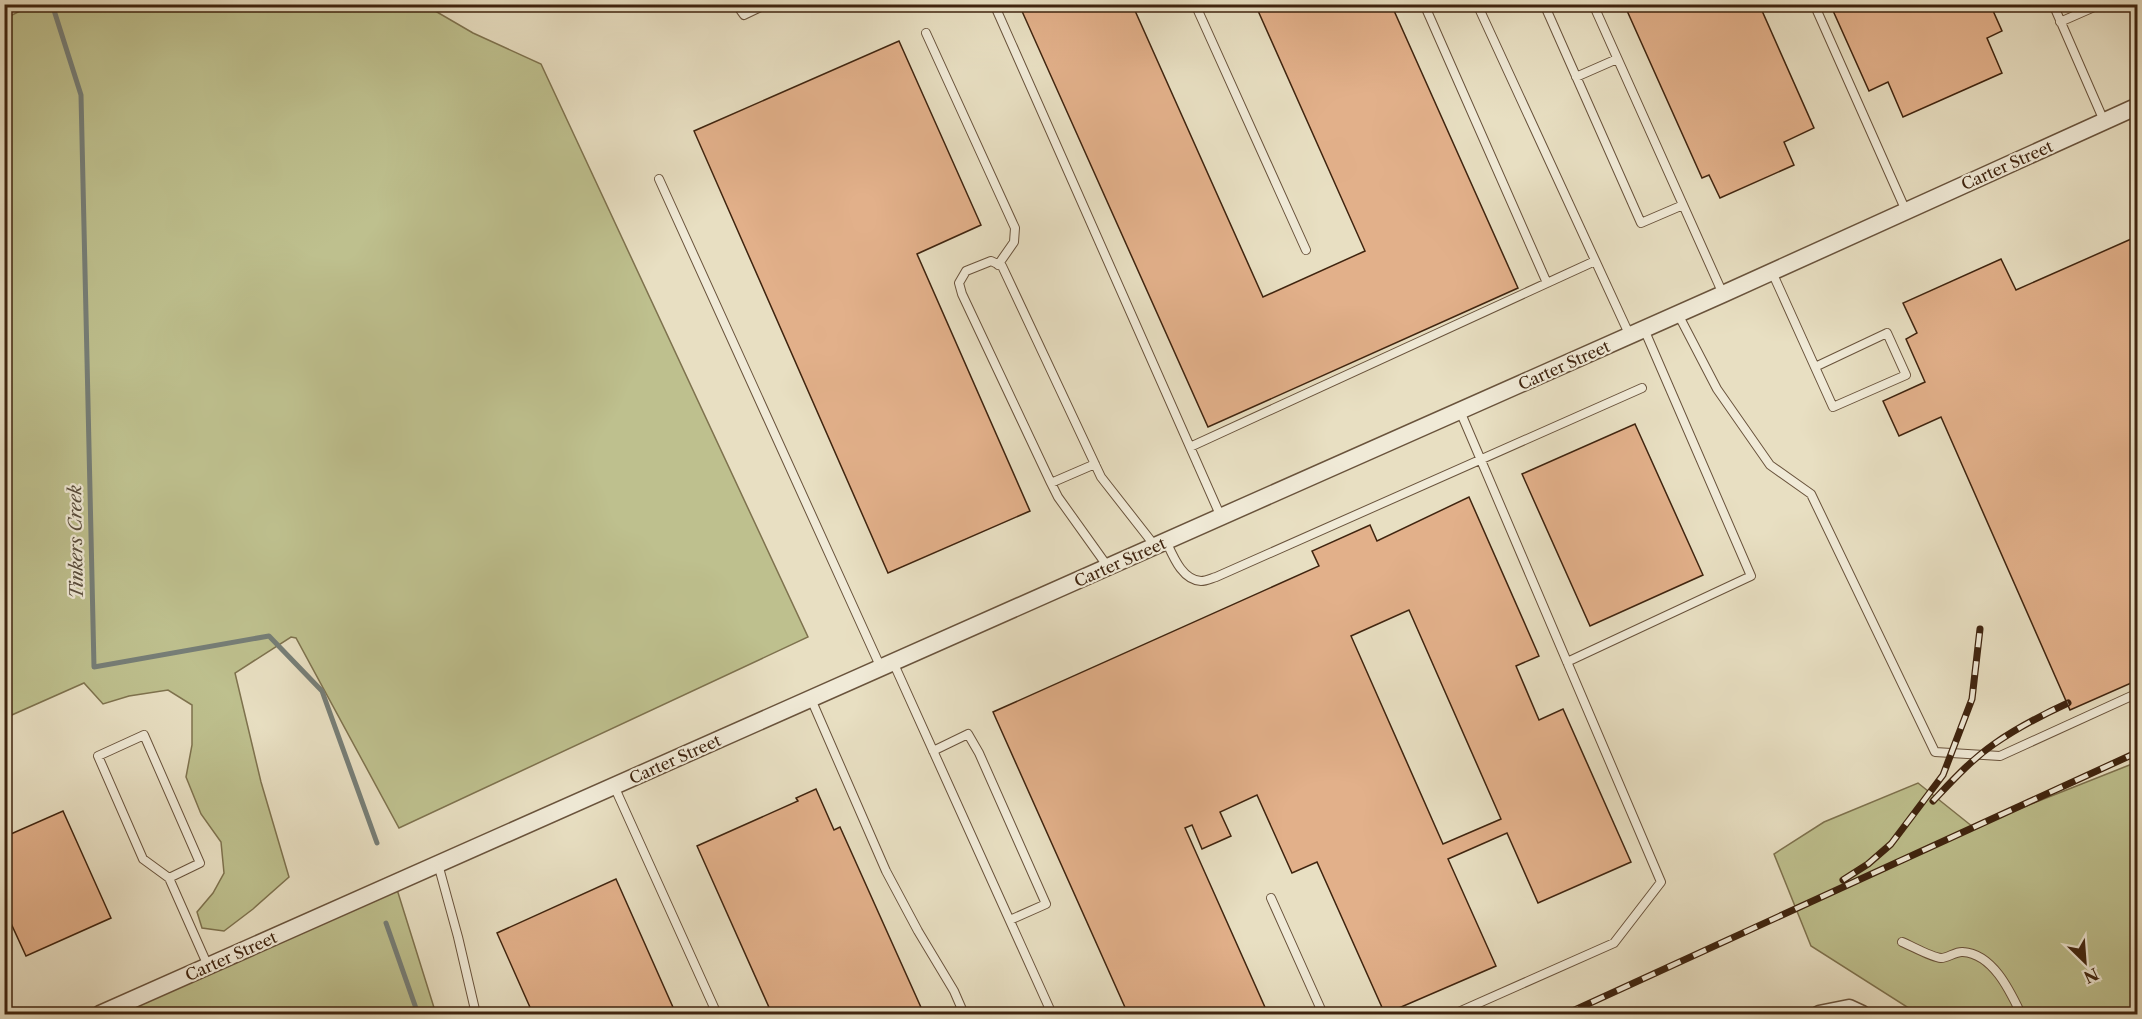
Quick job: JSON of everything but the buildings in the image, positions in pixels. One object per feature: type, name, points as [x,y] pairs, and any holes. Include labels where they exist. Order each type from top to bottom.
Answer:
[{"type":"street","name":"Carter Street","points":[[100,1014],[1723,294],[2138,106]]},
{"type":"street","points":[[1819,1014],[1849,1008],[1862,1014]]},
{"type":"lane","points":[[736,4],[744,15],[767,4]]},
{"type":"lane","points":[[994,4],[1221,517]]},
{"type":"lane","points":[[1195,4],[1306,250]]},
{"type":"lane","points":[[1424,4],[1547,283]]},
{"type":"lane","points":[[1477,4],[1596,261],[1637,332],[1751,576],[1567,662]]},
{"type":"lane","points":[[1544,4],[1641,223],[1683,205]]},
{"type":"lane","points":[[1593,4],[1723,294]]},
{"type":"lane","points":[[1814,4],[1906,212]]},
{"type":"lane","points":[[2052,4],[2104,121]]},
{"type":"lane","points":[[2060,22],[2101,4]]},
{"type":"lane","points":[[926,33],[1015,228],[1014,242],[998,265]]},
{"type":"lane","points":[[1576,77],[1617,59]]},
{"type":"lane","points":[[659,179],[887,665],[933,750],[1053,1014]]},
{"type":"lane","points":[[1108,567],[1058,497],[962,294],[959,283],[966,272],[991,261],[998,265],[1007,276],[1101,477],[1179,567],[1189,577],[1200,581],[1216,577],[1642,388]]},
{"type":"lane","points":[[1190,447],[1596,261]]},
{"type":"lane","points":[[1772,272],[1833,407],[1906,375],[1887,333],[1815,367]]},
{"type":"lane","points":[[1678,314],[1717,389],[1770,465],[1811,494],[1935,752],[2000,756],[2138,693]]},
{"type":"lane","points":[[1454,1014],[1614,943],[1661,882],[1460,411]]},
{"type":"lane","points":[[1051,483],[1095,464]]},
{"type":"lane","points":[[811,699],[886,871],[918,932],[954,991],[964,1014]]},
{"type":"lane","points":[[933,750],[968,734],[980,753],[1046,904],[1010,920]]},
{"type":"lane","points":[[169,878],[200,863],[144,735],[98,756],[143,859],[169,878],[208,966]]},
{"type":"lane","points":[[614,786],[717,1014]]},
{"type":"lane","points":[[438,864],[476,1014]]},
{"type":"lane","points":[[1271,898],[1323,1014]]},
{"type":"lane","points":[[1902,942],[1941,958],[1962,952],[1979,957],[1995,971],[2008,989],[2021,1014]]},
{"type":"green space","points":[[32,5],[425,5],[473,33],[541,64],[808,637],[399,828],[296,638],[291,637],[235,673],[261,782],[289,877],[224,931],[202,928],[197,912],[213,893],[224,873],[221,842],[201,814],[186,777],[192,745],[192,705],[168,690],[129,696],[103,704],[84,683],[5,718],[4,19]]},
{"type":"green space","points":[[2137,762],[2137,1014],[1918,1014],[1811,946],[1774,854],[1824,822],[1918,783],[1973,827]]},
{"type":"green space","points":[[395,883],[436,1014],[113,1014]]},
{"type":"waterway","name":"Tinkers Creek","points":[[52,4],[81,95],[94,667],[269,636],[322,691],[377,843]]},
{"type":"waterway","name":"Tinkers Creek","points":[[386,923],[418,1014]]},
{"type":"railway","points":[[1843,880],[1868,864],[1891,844],[1943,775],[1972,699],[1980,629]]},
{"type":"railway","points":[[1933,801],[1994,744],[2068,703]]},
{"type":"railway","points":[[1566,1014],[2138,752]]}]
